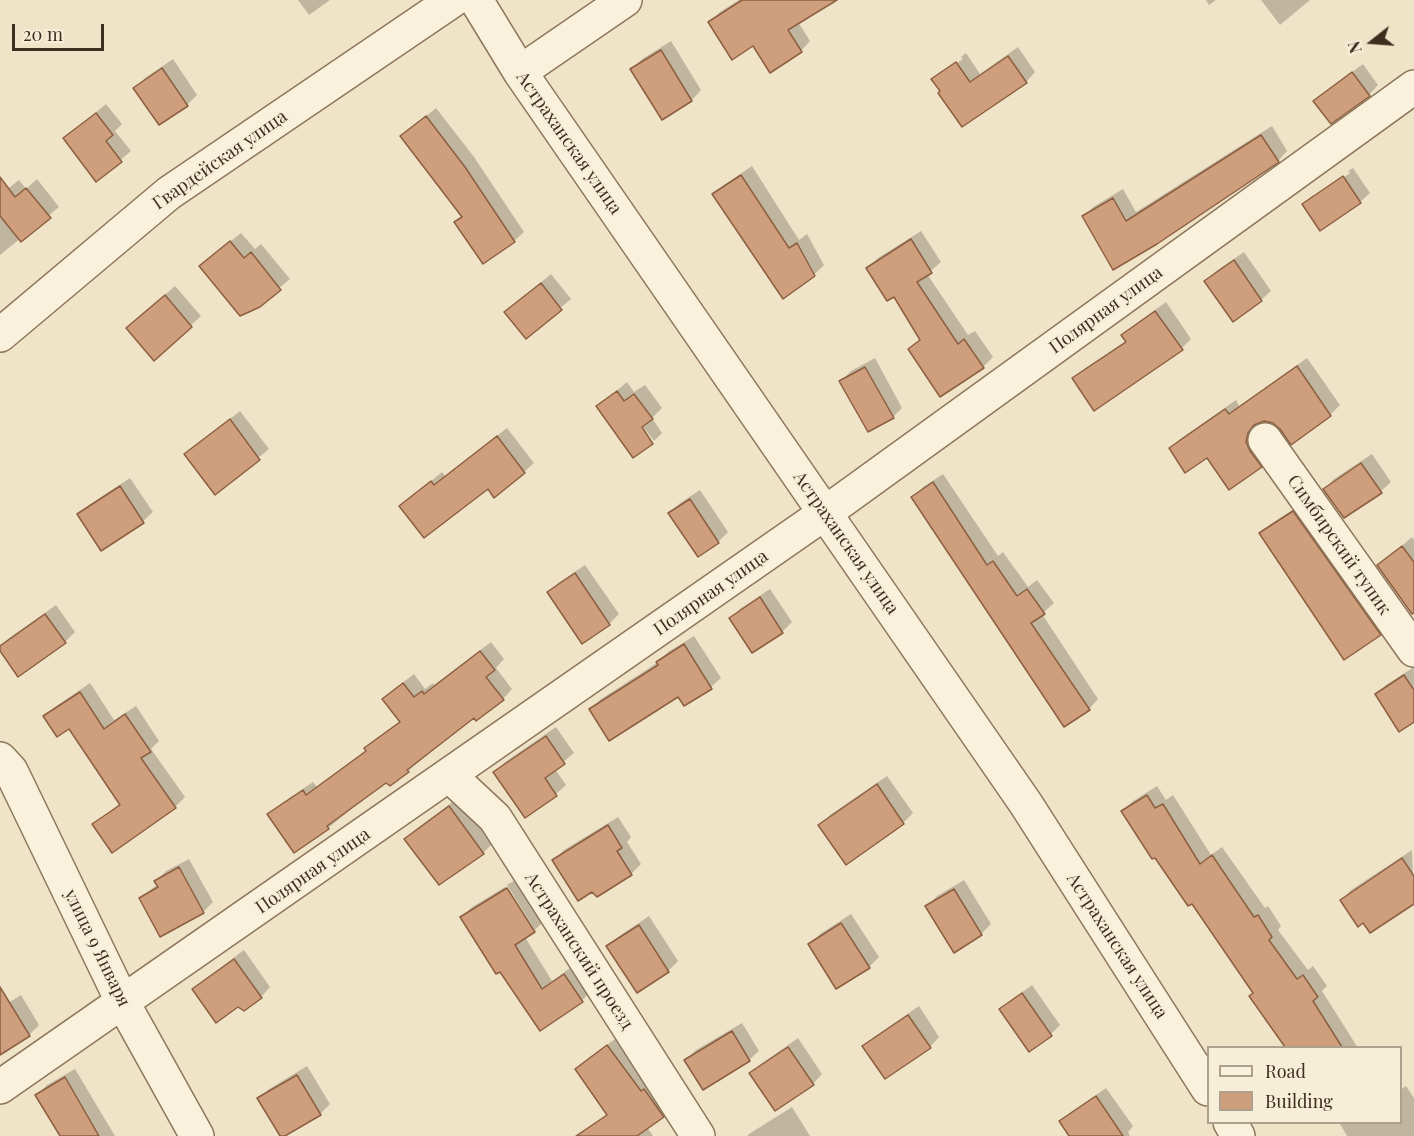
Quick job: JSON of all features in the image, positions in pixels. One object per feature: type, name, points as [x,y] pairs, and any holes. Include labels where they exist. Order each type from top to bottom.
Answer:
[{"type":"street","name":"Гвардейская улица","points":[[0,335],[169,193],[453,0]]},
{"type":"street","name":"Астраханская улица","points":[[476,0],[520,72],[1026,804],[1207,1086]]},
{"type":"street","points":[[520,72],[625,0]]},
{"type":"street","name":"Полярная улица","points":[[0,1087],[825,513],[1414,87]]},
{"type":"street","name":"Симбирский тупик","points":[[1265,440],[1413,648]]},
{"type":"street","name":"улица 9 Января","points":[[0,759],[10,771],[123,1003],[197,1136]]},
{"type":"street","name":"Астраханский проезд","points":[[449,776],[495,818],[698,1136]]},
{"type":"building","points":[[742,0],[837,0],[788,30],[802,52],[770,73],[753,46],[732,60],[708,22]]},
{"type":"building","points":[[661,50],[692,101],[662,120],[630,69]]},
{"type":"building","points":[[1008,56],[1027,83],[962,127],[931,79],[956,62],[970,82]]},
{"type":"building","points":[[162,68],[188,106],[159,125],[133,88]]},
{"type":"building","points":[[1352,72],[1370,96],[1331,124],[1313,101]]},
{"type":"building","points":[[96,113],[113,135],[106,141],[122,162],[96,182],[63,138]]},
{"type":"building","points":[[426,116],[465,167],[515,242],[483,264],[454,222],[462,217],[400,136]]},
{"type":"building","points":[[1261,135],[1279,162],[1157,244],[1113,270],[1082,216],[1113,198],[1126,221]]},
{"type":"building","points":[[741,175],[789,248],[797,243],[815,276],[783,299],[712,194]]},
{"type":"building","points":[[1343,176],[1361,203],[1320,231],[1302,204]]},
{"type":"building","points":[[0,177],[15,197],[26,188],[51,218],[21,242],[0,216]]},
{"type":"building","points":[[911,239],[932,273],[917,282],[958,344],[964,339],[984,368],[940,397],[908,349],[920,340],[894,297],[887,301],[866,268]]},
{"type":"building","points":[[230,241],[244,258],[251,252],[281,290],[260,307],[240,316],[199,266]]},
{"type":"building","points":[[1234,260],[1262,301],[1233,322],[1204,281]]},
{"type":"building","points":[[541,283],[562,310],[526,339],[504,312]]},
{"type":"building","points":[[165,295],[192,327],[154,361],[126,328]]},
{"type":"building","points":[[1155,311],[1183,350],[1094,411],[1072,378],[1126,342],[1121,335]]},
{"type":"building","points":[[1297,366],[1331,416],[1291,445],[1273,423],[1264,421],[1254,425],[1248,433],[1246,442],[1262,467],[1229,490],[1207,458],[1185,473],[1169,448],[1225,409],[1229,414]]},
{"type":"building","points":[[865,367],[894,418],[868,432],[839,381]]},
{"type":"building","points":[[617,391],[624,401],[634,394],[653,419],[642,427],[653,444],[633,458],[596,406]]},
{"type":"building","points":[[230,419],[260,460],[215,495],[184,454]]},
{"type":"building","points":[[497,436],[525,473],[494,498],[488,489],[424,538],[399,506],[431,481],[434,485]]},
{"type":"building","points":[[1361,463],[1382,493],[1344,518],[1323,489]]},
{"type":"building","points":[[933,482],[987,565],[993,561],[1017,596],[1027,589],[1045,614],[1031,623],[1090,710],[1064,727],[911,497]]},
{"type":"building","points":[[120,486],[144,523],[101,551],[77,514]]},
{"type":"building","points":[[690,499],[719,543],[698,557],[668,513]]},
{"type":"building","points":[[1293,511],[1381,635],[1344,660],[1259,533]]},
{"type":"building","points":[[1402,546],[1414,562],[1414,613],[1412,614],[1377,565]]},
{"type":"building","points":[[575,573],[610,625],[582,644],[547,592]]},
{"type":"building","points":[[760,597],[783,633],[752,653],[729,618]]},
{"type":"building","points":[[45,614],[66,643],[18,677],[0,651],[0,646]]},
{"type":"building","points":[[684,644],[712,689],[684,706],[678,697],[609,741],[589,709],[658,665],[656,662]]},
{"type":"building","points":[[480,651],[495,670],[486,677],[504,700],[476,721],[474,718],[407,770],[409,772],[390,786],[386,783],[327,826],[329,829],[294,853],[267,814],[303,790],[306,795],[366,751],[364,748],[400,722],[382,699],[403,683],[414,697],[422,691],[424,694]]},
{"type":"building","points":[[1404,675],[1414,690],[1414,722],[1399,732],[1375,694]]},
{"type":"building","points":[[80,692],[104,729],[125,714],[151,752],[141,758],[176,808],[112,853],[92,824],[120,805],[69,729],[57,737],[43,716]]},
{"type":"building","points":[[546,736],[565,764],[545,778],[557,796],[525,818],[493,772]]},
{"type":"building","points":[[877,784],[904,824],[846,865],[818,825]]},
{"type":"building","points":[[1147,795],[1155,808],[1163,804],[1200,864],[1212,855],[1254,917],[1258,915],[1272,937],[1269,940],[1297,979],[1303,975],[1318,997],[1313,1001],[1341,1046],[1284,1046],[1249,996],[1253,993],[1192,904],[1188,906],[1155,858],[1152,859],[1121,811]]},
{"type":"building","points":[[449,806],[484,854],[439,885],[404,839]]},
{"type":"building","points":[[608,825],[622,848],[617,851],[632,875],[597,897],[592,892],[578,901],[552,860]]},
{"type":"building","points":[[1402,858],[1414,876],[1414,904],[1370,933],[1363,923],[1358,927],[1340,900]]},
{"type":"building","points":[[179,867],[204,913],[160,937],[139,898],[158,887],[154,881]]},
{"type":"building","points":[[507,888],[535,932],[515,945],[542,989],[564,974],[583,1002],[540,1031],[500,972],[496,974],[460,917]]},
{"type":"building","points":[[954,889],[982,935],[954,953],[925,906]]},
{"type":"building","points":[[841,923],[870,968],[836,989],[808,944]]},
{"type":"building","points":[[639,925],[669,972],[637,993],[606,946]]},
{"type":"building","points":[[234,959],[262,998],[244,1011],[238,1007],[216,1023],[192,989]]},
{"type":"building","points":[[0,987],[30,1036],[0,1055]]},
{"type":"building","points":[[1022,993],[1052,1036],[1029,1052],[999,1009]]},
{"type":"building","points":[[908,1015],[931,1048],[885,1079],[862,1046]]},
{"type":"building","points":[[732,1031],[750,1061],[703,1090],[684,1060]]},
{"type":"building","points":[[607,1045],[641,1091],[644,1089],[664,1117],[637,1136],[576,1136],[607,1115],[575,1069]]},
{"type":"building","points":[[788,1047],[814,1085],[775,1111],[749,1073]]},
{"type":"building","points":[[297,1075],[321,1115],[285,1136],[280,1136],[257,1098]]},
{"type":"building","points":[[65,1077],[99,1136],[60,1136],[35,1095]]},
{"type":"building","points":[[1096,1096],[1123,1136],[1069,1136],[1059,1121]]}]
